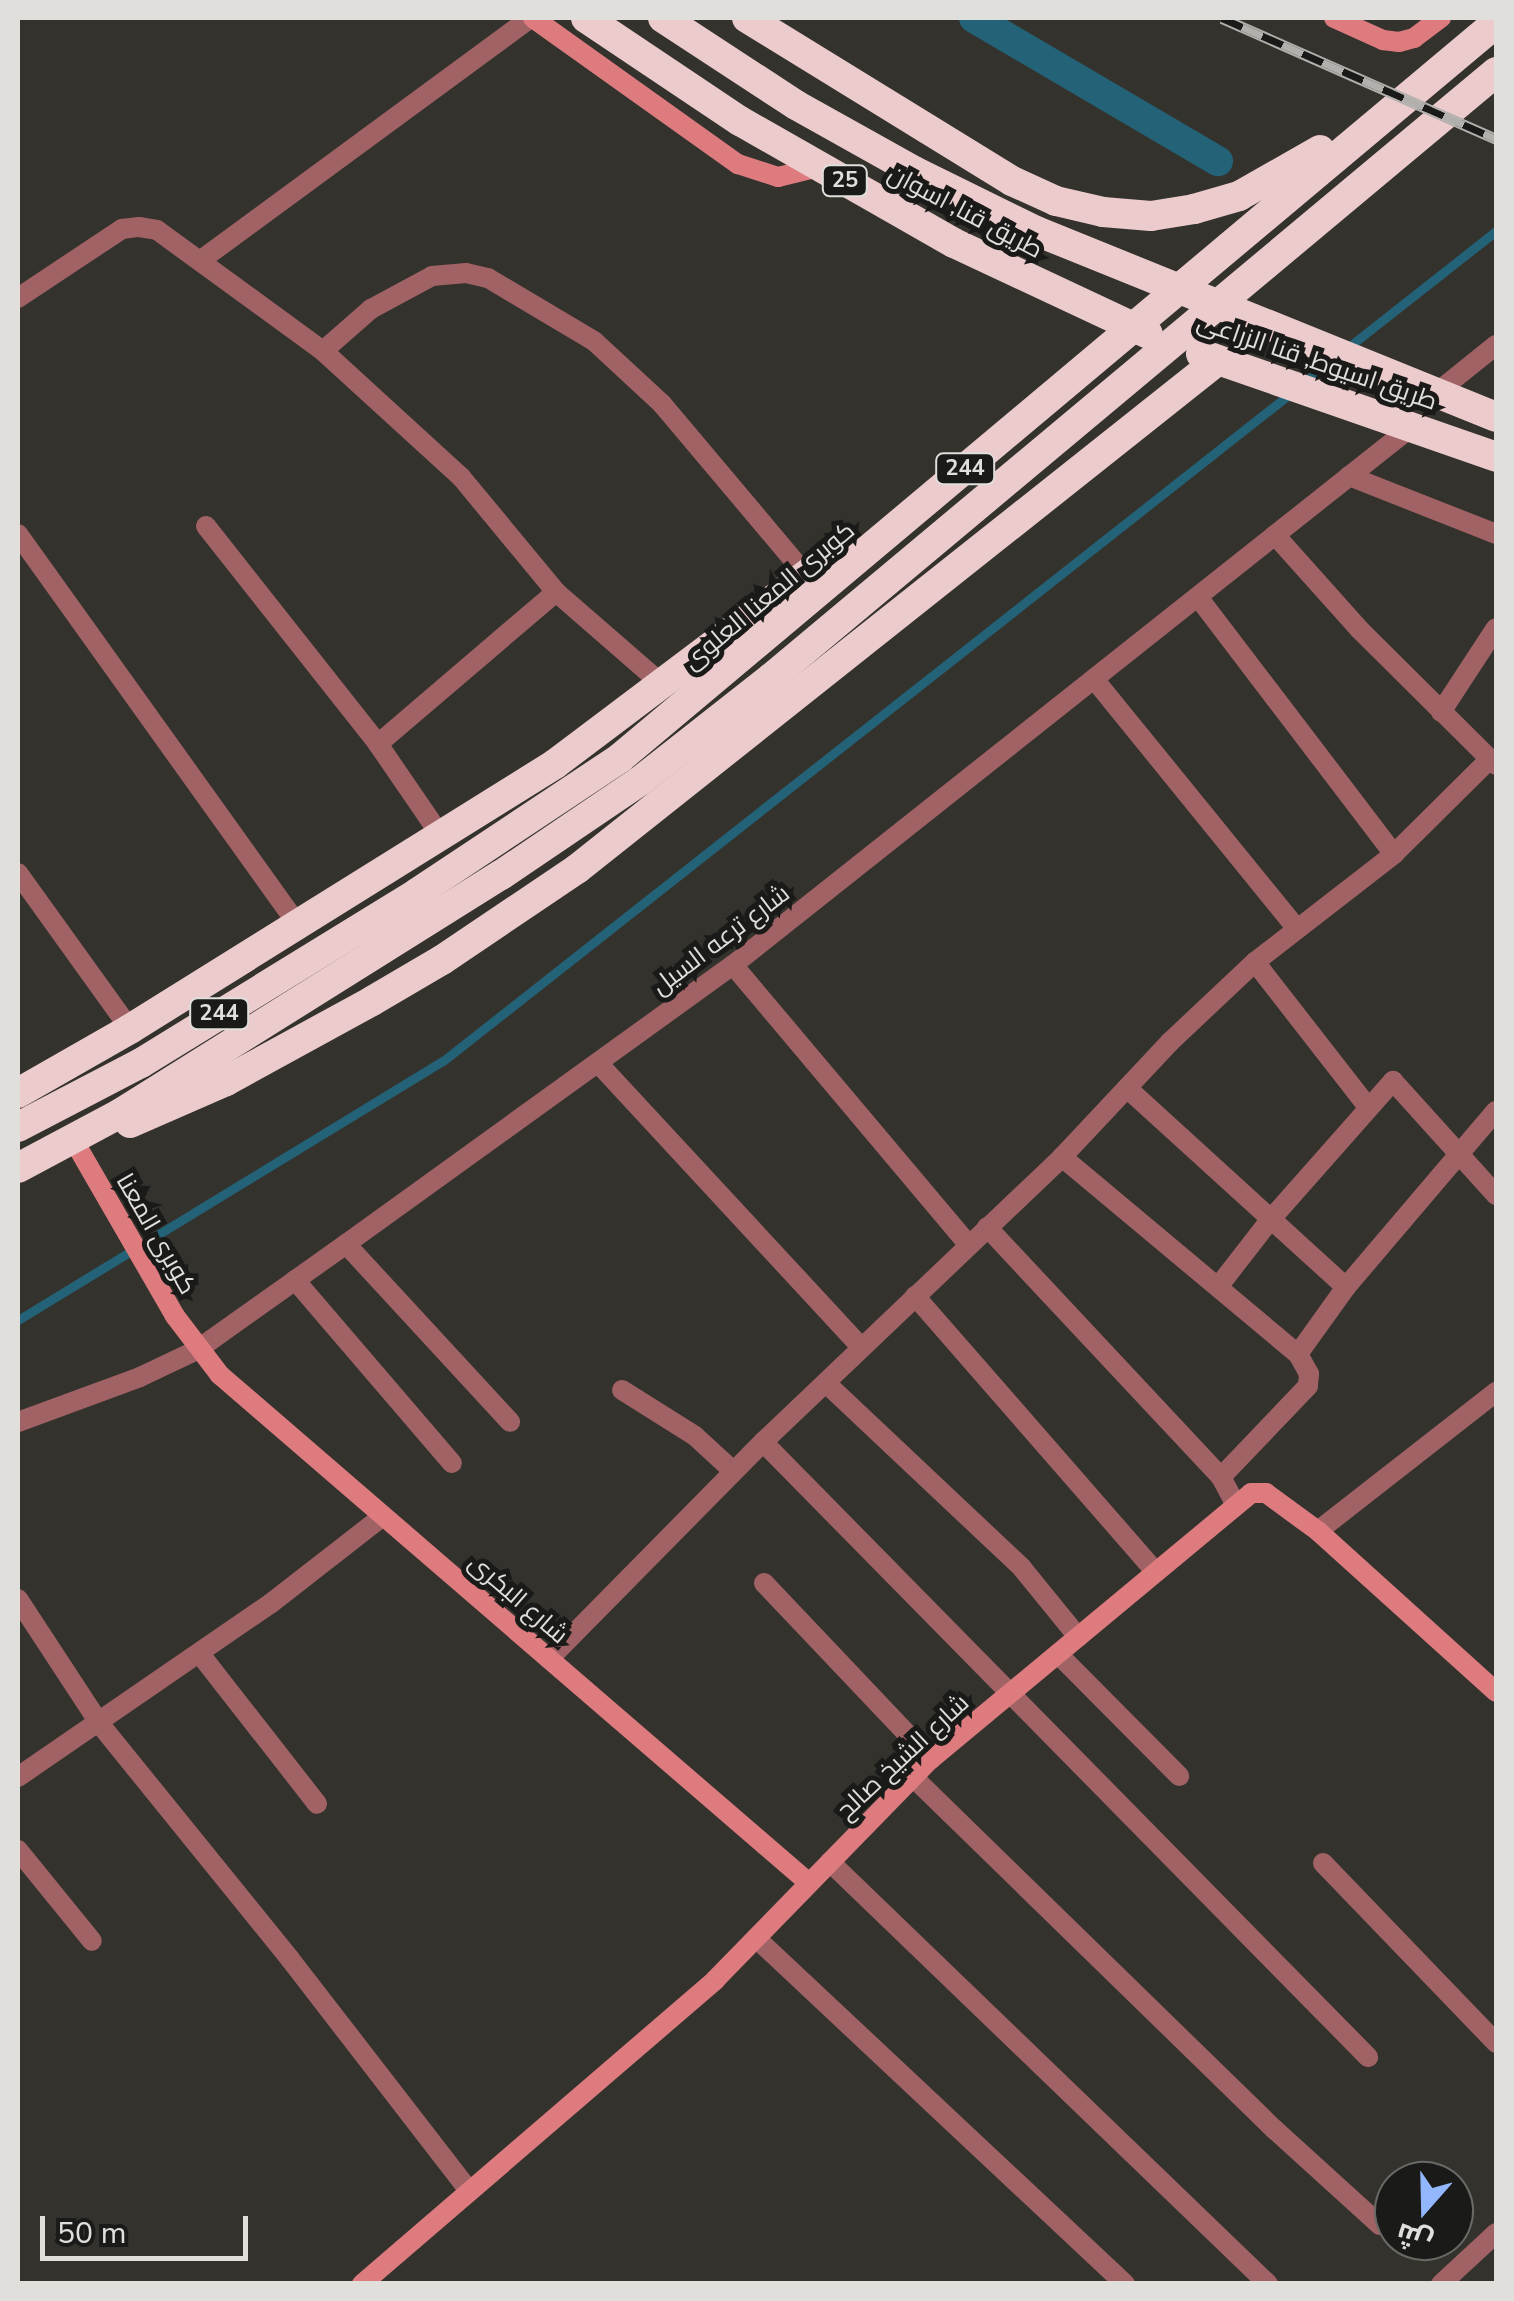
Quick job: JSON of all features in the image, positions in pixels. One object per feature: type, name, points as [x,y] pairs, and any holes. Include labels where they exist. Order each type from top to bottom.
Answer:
[{"type":"highway","name":"طريق قنا, اسوان","points":[[586,18],[740,121],[954,243],[1118,322]]},
{"type":"highway","name":"طريق قنا, اسوان","points":[[663,18],[796,105],[914,171],[1036,231],[1160,284]]},
{"type":"highway","points":[[747,18],[1012,181],[1056,201],[1102,212],[1151,216],[1238,196],[1384,114]]},
{"type":"highway","name":"كوبرى المعنا العلوى","points":[[74,1142],[423,906],[661,726],[1496,22]]},
{"type":"highway","name":"كوبرى المعنا العلوى","points":[[18,1127],[572,829],[706,731],[1496,72]]},
{"type":"highway","points":[[18,1094],[130,1030],[555,764],[807,576],[1160,284]]},
{"type":"highway","name":"طريق اسيوط, قنا الزراعى","points":[[1160,284],[1496,417]]},
{"type":"highway","name":"طريق اسيوط, قنا الزراعى","points":[[1118,322],[1217,361],[1496,456]]},
{"type":"highway","points":[[74,1142],[177,1105],[226,1082],[428,968],[578,870],[1217,361]]},
{"type":"highway","name":"244","points":[[18,1168],[74,1142]]},
{"type":"street","points":[[201,260],[418,96],[531,18],[747,168],[778,177],[799,175],[819,166]]},
{"type":"street","points":[[1334,18],[1383,40],[1398,42],[1414,38],[1441,18]]},
{"type":"street","points":[[18,298],[122,229],[157,230],[323,351],[461,477],[556,592],[663,684]]},
{"type":"street","points":[[323,351],[371,309],[432,276],[466,274],[507,286],[594,341],[662,404],[807,576]]},
{"type":"street","points":[[1436,394],[1496,345]]},
{"type":"street","name":"شارع ترعه السيل","points":[[18,1422],[140,1377],[197,1350],[346,1244],[734,966],[1410,428]]},
{"type":"street","points":[[1350,476],[1496,534]]},
{"type":"street","points":[[206,526],[378,744],[441,836]]},
{"type":"street","points":[[18,534],[298,924]]},
{"type":"street","points":[[550,1659],[733,1471],[1062,1157],[1255,962],[1344,896],[1493,763],[1275,535]]},
{"type":"street","points":[[378,744],[556,592]]},
{"type":"street","points":[[1198,597],[1394,854]]},
{"type":"street","points":[[1442,712],[1496,628]]},
{"type":"street","points":[[1094,678],[1296,928]]},
{"type":"street","points":[[18,873],[130,1030]]},
{"type":"street","points":[[1255,962],[1368,1107]]},
{"type":"street","points":[[734,966],[968,1244]]},
{"type":"street","points":[[598,1063],[862,1348]]},
{"type":"street","points":[[1218,1286],[1270,1220],[1393,1081],[1496,1195]]},
{"type":"street","points":[[1127,1088],[1346,1287]]},
{"type":"street","points":[[1298,1354],[1346,1287],[1496,1111]]},
{"type":"street","name":"كوبرى المعنا","points":[[74,1142],[197,1350]]},
{"type":"street","points":[[1062,1157],[1298,1354],[1309,1374],[1308,1386],[1221,1476]]},
{"type":"street","points":[[987,1226],[1221,1476],[1236,1505],[1251,1493],[1262,1492],[1318,1530],[1496,1692]]},
{"type":"street","points":[[346,1244],[510,1422]]},
{"type":"street","points":[[294,1280],[452,1463]]},
{"type":"street","points":[[915,1296],[1156,1572]]},
{"type":"street","name":"شارع البكرى","points":[[197,1350],[220,1376],[809,1883]]},
{"type":"street","points":[[827,1384],[1022,1568],[1078,1637]]},
{"type":"street","points":[[622,1390],[695,1436],[733,1471]]},
{"type":"street","points":[[1318,1530],[1496,1392]]},
{"type":"street","points":[[763,1442],[1368,2057]]},
{"type":"street","name":"شارع الشيخ صالح","points":[[362,2284],[715,1980],[931,1759],[1236,1505]]},
{"type":"street","points":[[18,1777],[200,1654],[383,1516]]},
{"type":"street","points":[[764,1583],[931,1759]]},
{"type":"street","points":[[18,1599],[99,1723],[469,2191]]},
{"type":"street","points":[[200,1654],[317,1804]]},
{"type":"street","points":[[1058,1654],[1180,1776]]},
{"type":"street","points":[[914,1777],[1274,2129],[1374,2219]]},
{"type":"street","points":[[18,1850],[92,1941]]},
{"type":"street","points":[[830,1862],[1268,2284]]},
{"type":"street","points":[[1323,1864],[1496,2043]]},
{"type":"street","points":[[756,1938],[1125,2284]]},
{"type":"street","points":[[1441,2284],[1496,2233]]},
{"type":"waterway","points":[[974,18],[1218,161]]},
{"type":"waterway","points":[[1346,349],[1496,231]]},
{"type":"waterway","points":[[1303,383],[1334,359]]},
{"type":"waterway","points":[[18,1320],[443,1061],[1291,393]]},
{"type":"railway","points":[[1222,18],[1496,139]]}]
